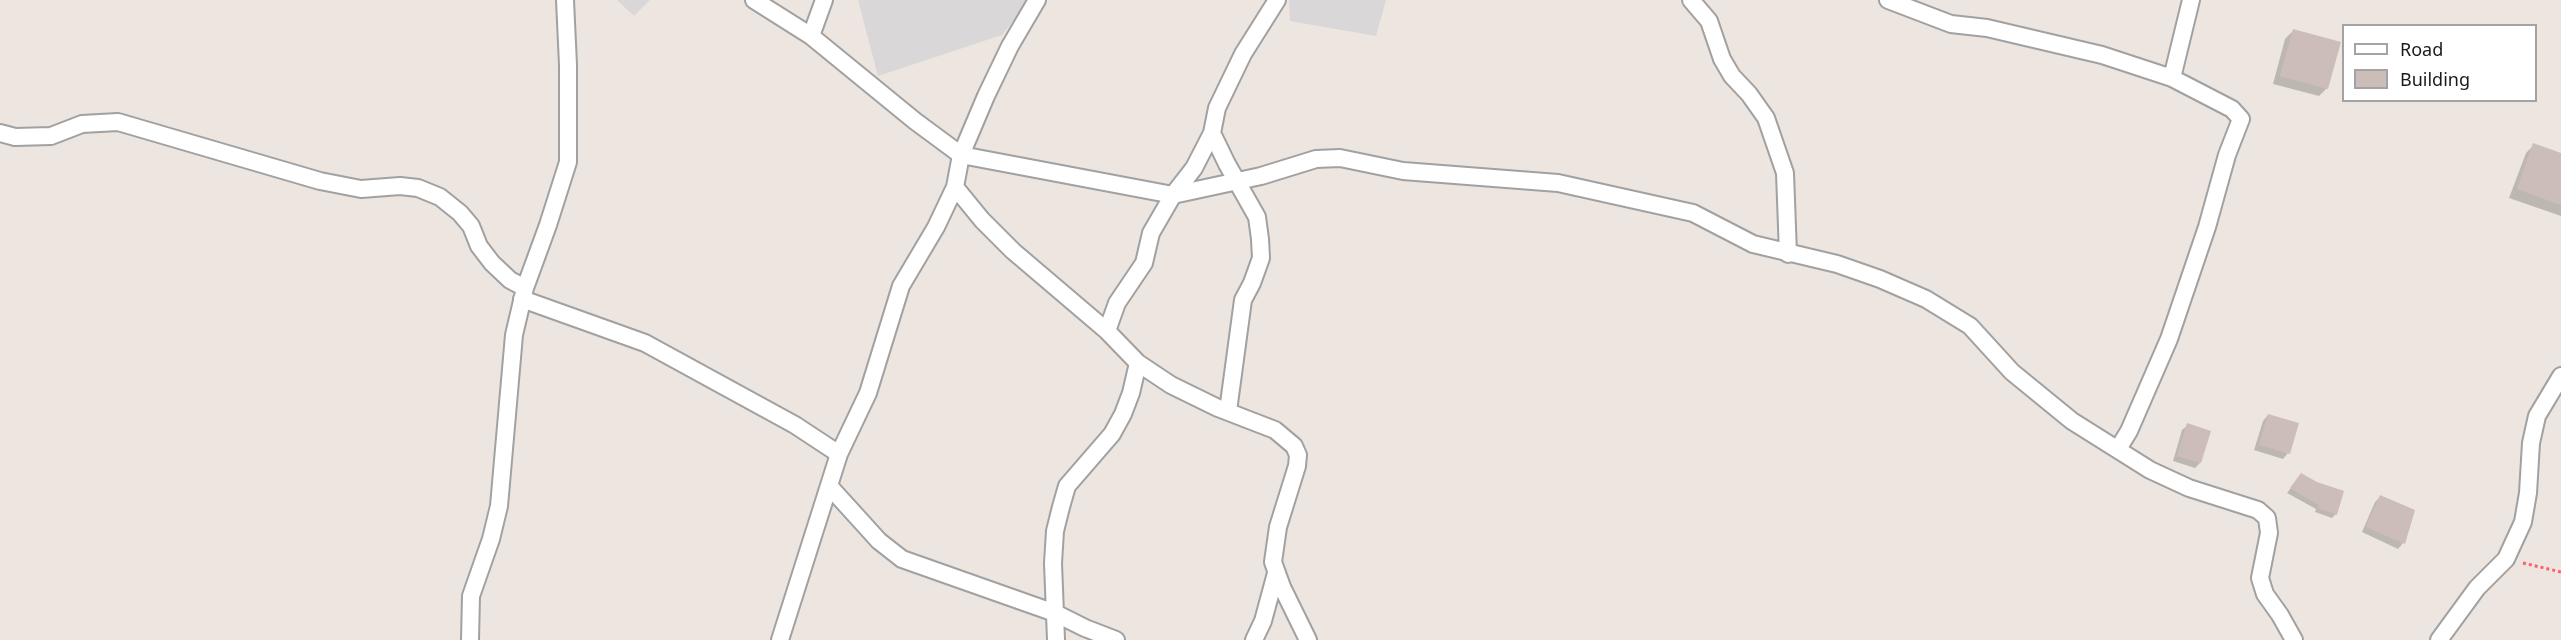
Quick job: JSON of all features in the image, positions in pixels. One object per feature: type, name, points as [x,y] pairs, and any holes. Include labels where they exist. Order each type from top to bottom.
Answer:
[{"type":"street","points":[[470,640],[471,596],[491,539],[499,506],[514,334],[524,294],[568,162],[565,0]]},
{"type":"street","points":[[754,0],[811,36],[915,121],[961,155],[1173,195],[1290,169],[1316,159],[1340,158],[1403,171],[1558,183],[1693,213],[1753,244],[1837,264],[1880,279],[1926,299],[1970,326],[2012,372],[2072,421],[2150,470],[2189,488],[2258,510],[2267,518],[2269,533],[2260,578],[2265,594],[2294,640]]},
{"type":"street","points":[[811,36],[824,0]]},
{"type":"street","points":[[780,640],[840,454],[868,393],[901,286],[936,226],[955,186],[961,155],[1010,46],[1037,0]]},
{"type":"street","points":[[1107,331],[1117,303],[1144,263],[1151,233],[1173,195],[1194,168],[1212,133],[1217,108],[1243,54],[1276,0]]},
{"type":"street","points":[[1691,0],[1709,21],[1722,59],[1732,76],[1749,94],[1766,118],[1785,173],[1788,254]]},
{"type":"street","points":[[1888,0],[1951,24],[1987,28],[2102,55],[2172,78],[2222,103],[2232,109],[2241,119],[2227,155],[2207,227],[2169,339],[2129,430],[2118,449]]},
{"type":"street","points":[[2172,78],[2191,0]]},
{"type":"street","points":[[0,133],[15,137],[51,135],[82,124],[118,122],[320,181],[361,189],[400,186],[418,188],[440,197],[460,213],[471,226],[479,246],[492,263],[524,294],[645,343],[795,425],[840,454]]},
{"type":"street","points":[[1212,133],[1257,217],[1261,258],[1243,300],[1228,411]]},
{"type":"street","points":[[955,186],[982,220],[1013,251],[1107,331],[1138,363],[1171,385],[1275,430],[1288,439],[1298,455],[1297,466],[1278,527],[1274,562],[1276,573],[1308,640]]},
{"type":"street","points":[[1056,640],[1053,563],[1055,531],[1067,486],[1112,434],[1131,393],[1138,363]]},
{"type":"street","points":[[2439,640],[2477,588],[2506,559],[2523,522],[2528,493],[2530,443],[2537,417],[2561,376]]},
{"type":"street","points":[[830,487],[879,541],[902,559],[1055,613],[1116,640]]},
{"type":"street","points":[[1254,640],[1263,621],[1276,573]]},
{"type":"path","points":[[2506,559],[2561,572]]},
{"type":"shaded area","points":[[617,0],[650,0],[634,16]]},
{"type":"shaded area","points":[[858,0],[1030,0],[1002,35],[878,76]]},
{"type":"shaded area","points":[[1289,0],[1386,0],[1376,36],[1290,21]]},
{"type":"building","points":[[2293,29],[2341,42],[2328,89],[2280,76]]},
{"type":"building","points":[[2533,143],[2561,153],[2561,205],[2517,189]]},
{"type":"building","points":[[2268,414],[2299,423],[2290,454],[2259,445]]},
{"type":"building","points":[[2187,423],[2211,431],[2201,463],[2177,456]]},
{"type":"building","points":[[2301,473],[2317,482],[2344,491],[2337,515],[2318,508],[2319,505],[2290,488]]},
{"type":"building","points":[[2380,495],[2415,510],[2405,544],[2366,527]]}]
